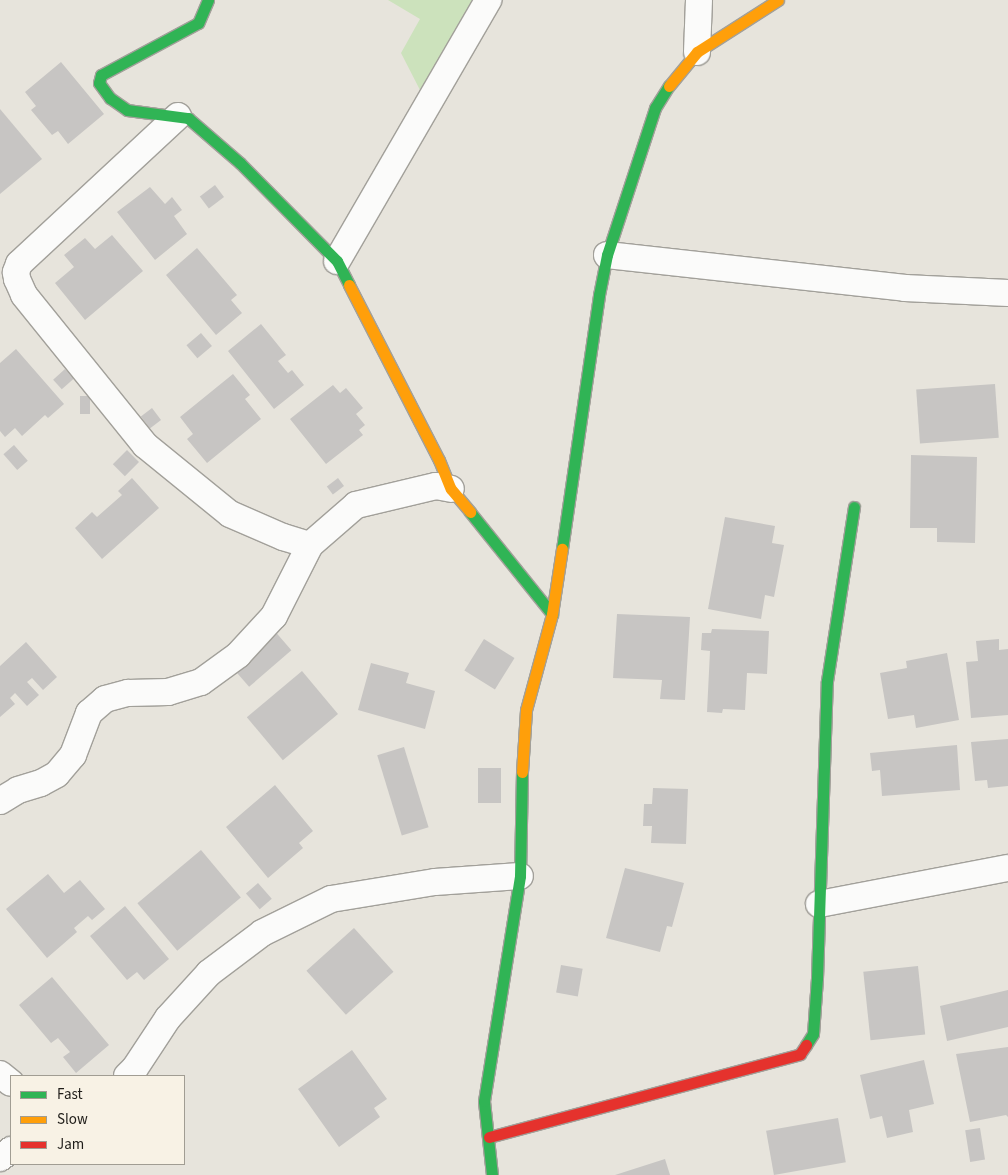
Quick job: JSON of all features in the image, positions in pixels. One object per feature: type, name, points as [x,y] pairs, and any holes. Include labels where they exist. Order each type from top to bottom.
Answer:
[{"type":"street","points":[[208,0],[198,23],[101,75],[99,84],[118,106],[137,112],[188,118],[240,163],[337,260],[439,460],[450,489],[552,614]]},
{"type":"street","points":[[337,260],[488,0]]},
{"type":"street","points":[[697,52],[699,0]]},
{"type":"street","points":[[492,1175],[484,1101],[520,876],[521,786],[526,710],[552,614],[599,295],[607,256],[655,108],[663,94],[697,52],[778,0]]},
{"type":"street","points":[[178,116],[19,264],[16,272],[17,279],[24,295],[145,445],[230,514],[283,538],[310,546]]},
{"type":"street","points":[[607,256],[905,288],[1008,293]]},
{"type":"street","points":[[0,801],[18,790],[41,783],[57,774],[73,755],[89,713],[105,699],[128,693],[168,692],[201,682],[238,655],[274,616],[310,546],[356,505],[436,486],[450,489]]},
{"type":"street","points":[[489,1137],[800,1054],[813,1034],[817,978],[827,681],[854,507]]},
{"type":"street","points":[[819,904],[1008,868]]},
{"type":"street","points":[[128,1075],[135,1068],[168,1018],[209,973],[262,933],[331,900],[434,882],[520,876]]},
{"type":"street","points":[[0,1074],[10,1082]]},
{"type":"green space","points":[[388,0],[473,0],[420,90],[401,53],[420,19]]},
{"type":"building","points":[[61,62],[104,114],[68,144],[58,131],[52,135],[31,110],[36,106],[25,92]]},
{"type":"building","points":[[0,109],[42,159],[0,194]]},
{"type":"building","points":[[215,185],[224,197],[209,208],[200,196]]},
{"type":"building","points":[[150,187],[165,204],[172,197],[182,210],[174,216],[187,234],[155,260],[117,212]]},
{"type":"building","points":[[112,235],[143,271],[85,320],[55,283],[74,267],[64,255],[85,238],[95,249]]},
{"type":"building","points":[[197,248],[237,295],[231,300],[242,313],[216,335],[166,275]]},
{"type":"building","points":[[261,324],[286,355],[278,361],[288,373],[292,370],[304,385],[274,409],[228,351]]},
{"type":"building","points":[[201,333],[212,346],[197,358],[186,345]]},
{"type":"building","points":[[16,349],[64,404],[48,418],[45,415],[22,436],[15,428],[5,437],[0,431],[0,363]]},
{"type":"building","points":[[65,369],[74,379],[62,389],[53,380]]},
{"type":"building","points":[[233,374],[250,395],[245,399],[261,419],[207,463],[187,439],[193,434],[180,417]]},
{"type":"building","points":[[995,384],[999,438],[920,443],[916,390]]},
{"type":"building","points":[[333,385],[340,393],[346,388],[363,408],[356,414],[365,425],[359,430],[363,435],[326,464],[290,419]]},
{"type":"building","points":[[80,396],[90,396],[90,414],[80,414]]},
{"type":"building","points":[[152,408],[161,420],[150,428],[141,416]]},
{"type":"building","points":[[14,445],[28,461],[17,470],[3,454]]},
{"type":"building","points":[[127,450],[139,462],[125,476],[113,464]]},
{"type":"building","points":[[911,455],[977,457],[975,543],[937,542],[937,528],[910,528]]},
{"type":"building","points":[[132,478],[159,508],[102,559],[75,528],[92,512],[97,517],[122,495],[118,491]]},
{"type":"building","points":[[338,478],[344,486],[333,494],[327,486]]},
{"type":"building","points":[[725,517],[775,526],[772,543],[784,545],[774,597],[765,595],[761,619],[708,609]]},
{"type":"building","points":[[617,614],[690,617],[685,700],[660,699],[662,680],[613,678]]},
{"type":"building","points":[[273,629],[291,650],[249,687],[231,666]]},
{"type":"building","points":[[712,629],[769,631],[767,674],[747,673],[745,710],[723,709],[722,713],[707,712],[710,651],[701,650],[702,633],[711,633]]},
{"type":"building","points":[[484,639],[515,658],[495,689],[464,670]]},
{"type":"building","points":[[999,639],[999,650],[1008,649],[1008,715],[971,718],[966,662],[978,661],[976,641]]},
{"type":"building","points":[[26,642],[57,677],[43,690],[32,678],[27,682],[39,695],[27,706],[15,693],[10,698],[15,704],[0,717],[0,666]]},
{"type":"building","points":[[947,653],[959,720],[916,728],[914,715],[888,719],[880,673],[907,668],[906,661]]},
{"type":"building","points":[[371,663],[409,673],[406,683],[435,691],[425,729],[358,710]]},
{"type":"building","points":[[302,671],[338,714],[283,760],[247,717]]},
{"type":"building","points":[[1008,739],[1008,786],[988,788],[987,780],[975,781],[971,742]]},
{"type":"building","points":[[957,745],[960,790],[882,796],[880,770],[872,771],[870,753]]},
{"type":"building","points":[[404,747],[429,827],[402,836],[377,755]]},
{"type":"building","points":[[478,768],[501,768],[501,803],[478,803]]},
{"type":"building","points":[[275,785],[313,831],[299,843],[303,848],[268,878],[226,827]]},
{"type":"building","points":[[653,788],[688,789],[686,844],[651,843],[652,826],[643,826],[644,804],[652,804]]},
{"type":"building","points":[[201,850],[241,897],[177,951],[137,903]]},
{"type":"building","points":[[625,868],[684,883],[672,927],[667,926],[660,952],[606,938]]},
{"type":"building","points":[[48,874],[64,893],[80,880],[105,909],[92,920],[88,916],[74,928],[77,932],[47,958],[6,909]]},
{"type":"building","points":[[258,883],[272,899],[260,909],[246,893]]},
{"type":"building","points":[[125,906],[169,959],[144,980],[137,972],[127,980],[90,936]]},
{"type":"building","points":[[354,928],[393,972],[346,1015],[306,971]]},
{"type":"building","points":[[561,965],[583,969],[578,996],[556,993]]},
{"type":"building","points":[[918,966],[925,1035],[871,1040],[863,972]]},
{"type":"building","points":[[52,977],[109,1045],[76,1073],[63,1057],[70,1052],[58,1038],[51,1043],[19,1005]]},
{"type":"building","points":[[1008,990],[1008,1027],[947,1041],[940,1006]]},
{"type":"building","points":[[1008,1047],[1008,1117],[1006,1115],[970,1122],[956,1054]]},
{"type":"building","points":[[352,1050],[387,1099],[374,1108],[380,1117],[339,1147],[298,1089]]},
{"type":"building","points":[[924,1060],[934,1104],[909,1110],[913,1132],[887,1138],[882,1116],[870,1119],[860,1075]]},
{"type":"building","points":[[838,1118],[846,1162],[774,1175],[766,1131]]},
{"type":"building","points":[[980,1128],[985,1160],[970,1162],[965,1130]]},
{"type":"building","points":[[665,1159],[670,1175],[615,1175]]},
{"type":"traffic: fast","points":[[208,0],[198,23],[101,75],[99,83],[110,98],[127,110],[188,118],[240,163],[337,261],[349,285]]},
{"type":"traffic: fast","points":[[562,549],[599,295],[607,255],[655,108],[669,86]]},
{"type":"traffic: fast","points":[[806,1045],[813,1034],[817,978],[827,681],[854,507]]},
{"type":"traffic: fast","points":[[470,512],[552,614]]},
{"type":"traffic: fast","points":[[492,1175],[484,1101],[520,876],[522,772]]},
{"type":"traffic: slow","points":[[669,86],[697,52],[778,0]]},
{"type":"traffic: slow","points":[[349,285],[439,460],[451,489],[470,512]]},
{"type":"traffic: slow","points":[[522,772],[526,710],[552,614],[562,549]]},
{"type":"traffic: jam","points":[[489,1137],[800,1054],[806,1045]]}]
